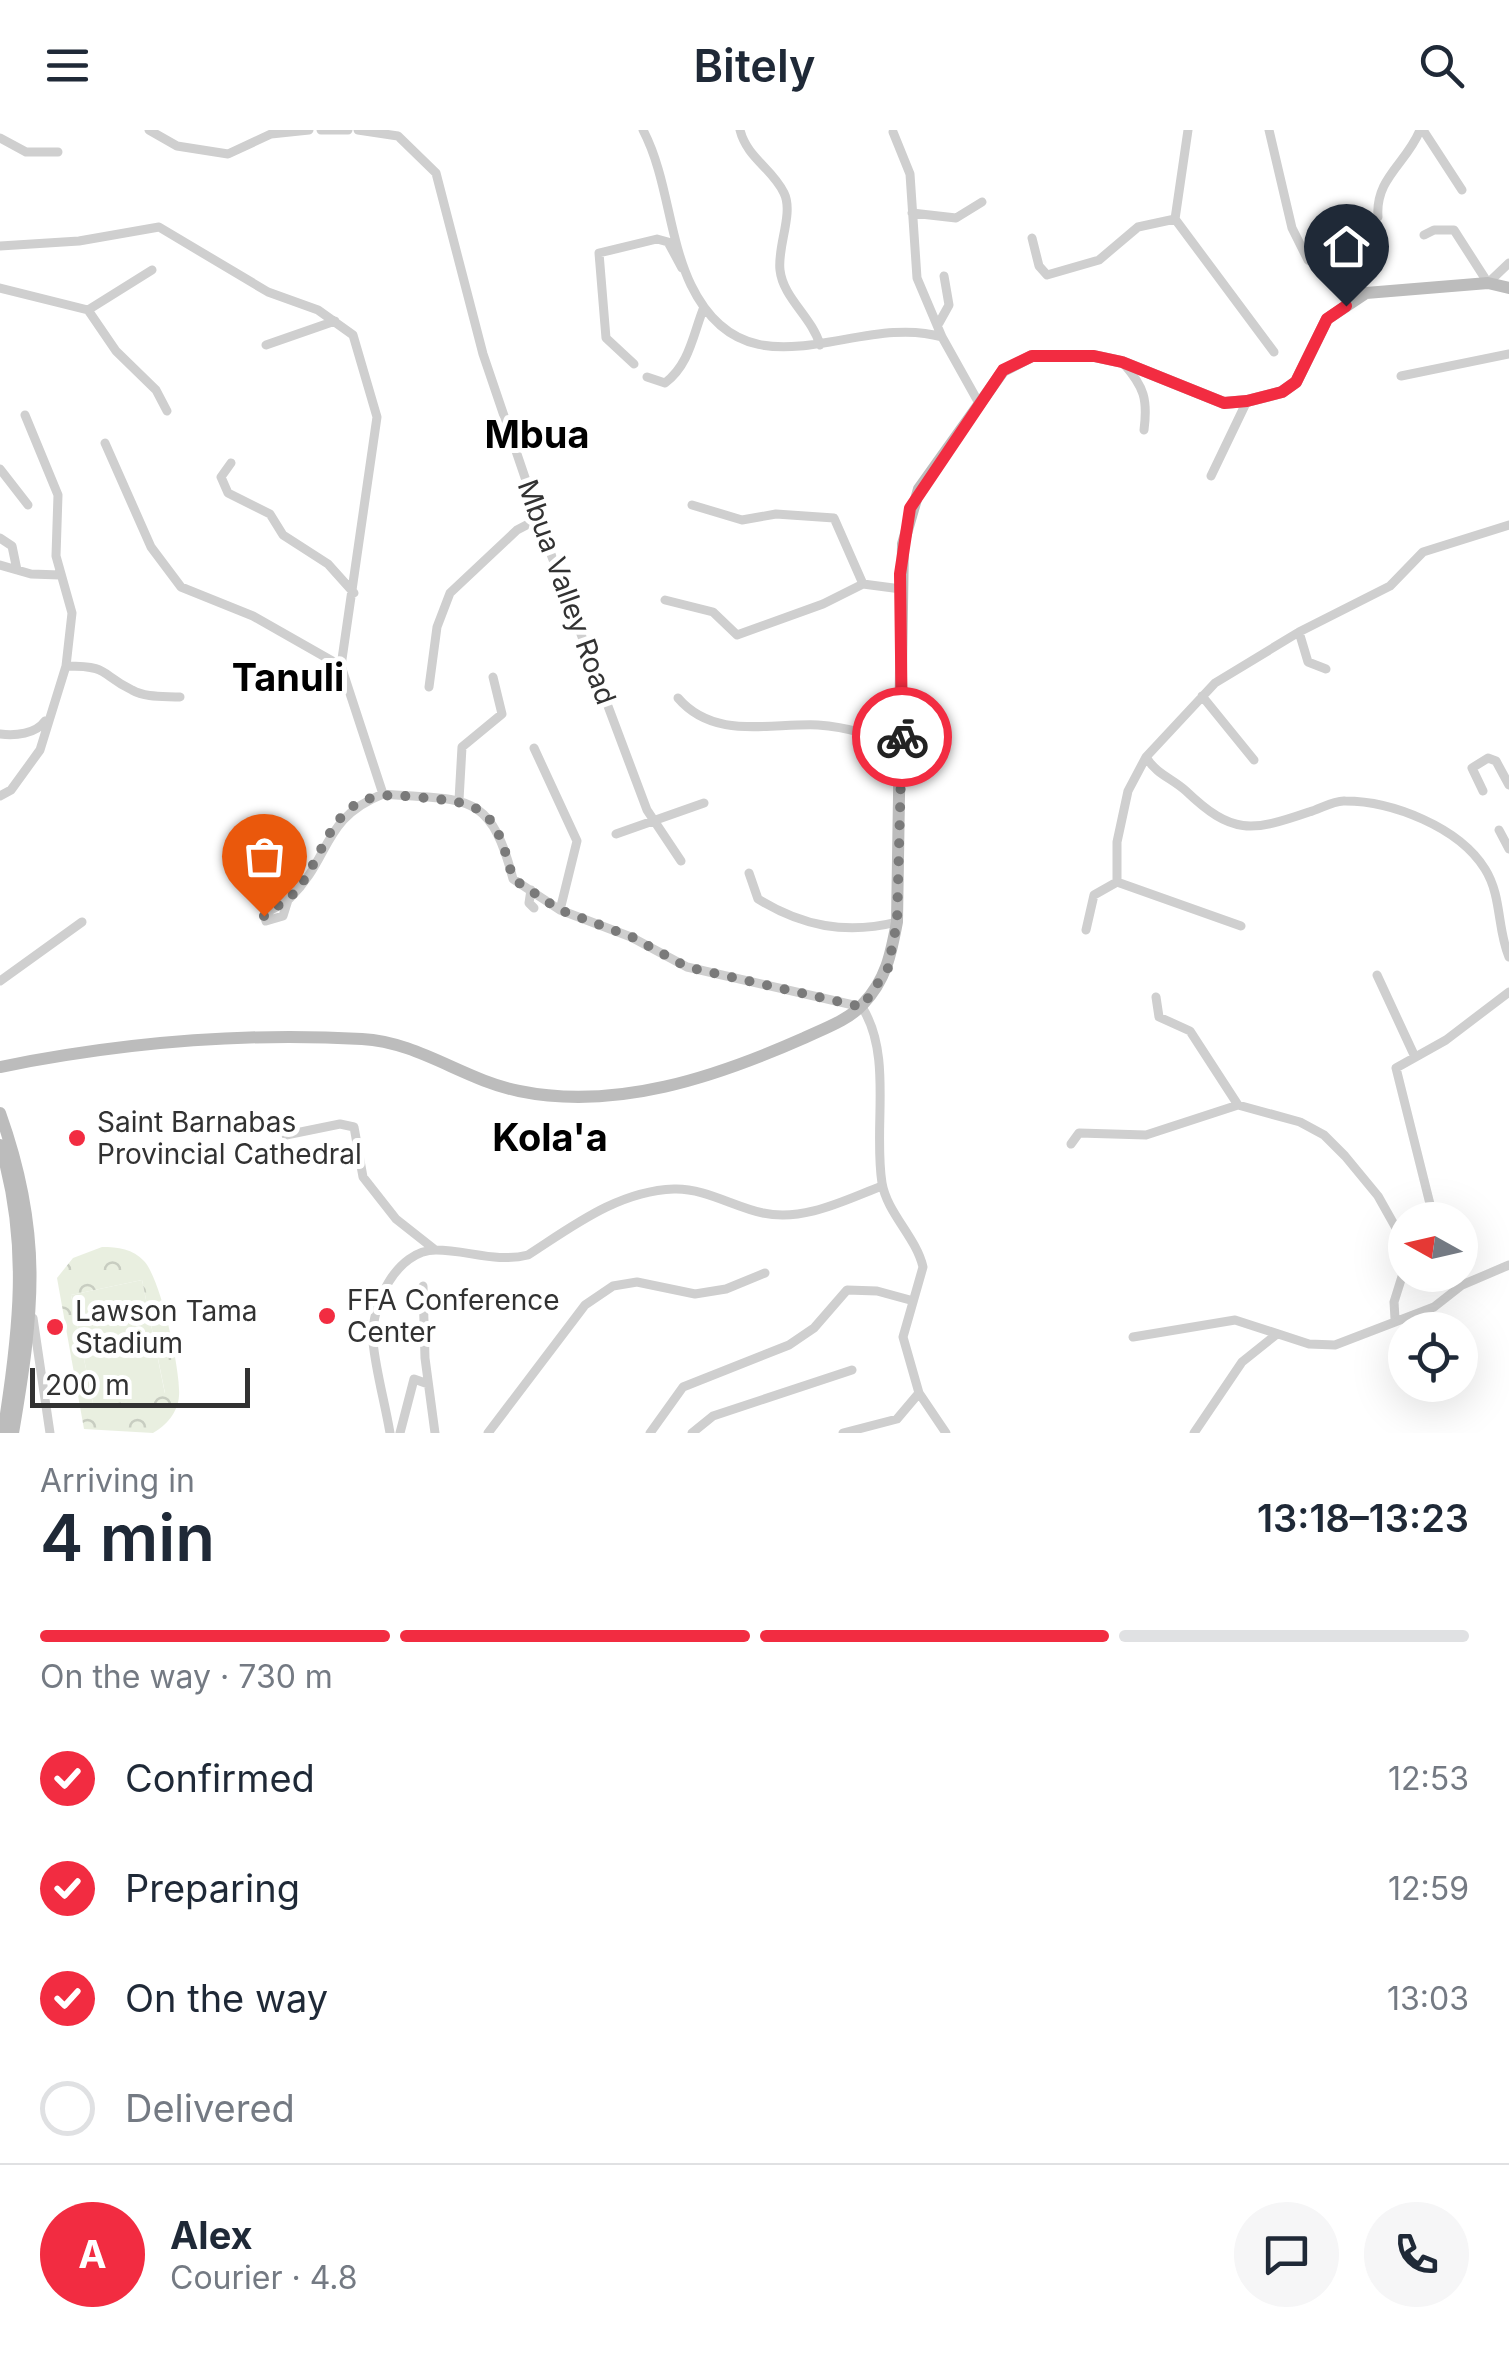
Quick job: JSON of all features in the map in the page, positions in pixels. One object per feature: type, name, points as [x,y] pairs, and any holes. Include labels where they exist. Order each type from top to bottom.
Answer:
[{"type":"street","points":[[148,130],[178,146],[228,154],[272,134],[308,130]]},
{"type":"street","points":[[321,130],[348,130]]},
{"type":"street","name":"Mbua Valley Road","points":[[358,130],[398,136],[436,173],[483,354],[540,518],[652,818],[680,861]]},
{"type":"street","points":[[642,130],[689,279]]},
{"type":"street","points":[[740,130],[746,151],[783,189],[787,201],[779,269],[784,286],[815,326],[820,345]]},
{"type":"street","points":[[1188,130],[1175,219],[1274,352]]},
{"type":"street","points":[[1269,130],[1292,228],[1308,260],[1348,276],[1366,293]]},
{"type":"street","points":[[1378,217],[1377,198],[1386,178],[1422,130],[1462,190]]},
{"type":"street","points":[[893,132],[910,174],[917,278],[939,322],[942,337],[980,405]]},
{"type":"street","points":[[0,138],[26,152],[58,152]]},
{"type":"street","points":[[912,213],[956,218],[982,202]]},
{"type":"street","points":[[1032,238],[1039,266],[1046,275],[1098,260],[1138,227],[1175,219]]},
{"type":"street","points":[[0,246],[78,241],[159,228],[268,292],[298,301],[335,321],[353,335],[377,417],[342,666],[383,794]]},
{"type":"street","points":[[1424,236],[1434,230],[1454,230],[1488,283]]},
{"type":"street","points":[[634,364],[606,338],[600,252],[657,239],[668,242],[704,306],[750,342],[784,348],[911,332],[942,337]]},
{"type":"street","points":[[1488,283],[1509,263]]},
{"type":"street","points":[[88,310],[152,270]]},
{"type":"street","points":[[939,322],[949,305],[944,276]]},
{"type":"street","points":[[0,1067],[208,1037],[366,1039],[419,1050],[488,1084],[522,1092],[568,1097],[623,1094],[690,1081],[758,1059],[862,1007],[888,968],[897,922],[902,590],[910,508],[1003,370],[1032,356],[1064,353],[1122,362],[1224,403],[1247,401],[1282,392],[1296,382],[1327,319],[1366,293],[1488,283],[1509,288]]},
{"type":"street","points":[[0,288],[88,310],[116,350],[156,390],[167,410]]},
{"type":"street","points":[[647,377],[665,383],[675,376],[704,306]]},
{"type":"street","points":[[266,345],[335,321]]},
{"type":"street","points":[[1401,376],[1509,354]]},
{"type":"street","points":[[1122,362],[1142,384],[1148,401],[1144,430]]},
{"type":"street","points":[[1212,476],[1247,401]]},
{"type":"street","points":[[0,796],[12,790],[40,750],[46,719],[66,666],[72,613],[55,550],[58,495],[25,415]]},
{"type":"street","points":[[104,443],[151,547],[181,587],[253,616],[342,666]]},
{"type":"street","points":[[231,463],[221,478],[228,493],[270,514],[283,535],[313,552],[354,593]]},
{"type":"street","points":[[0,469],[28,505]]},
{"type":"street","points":[[692,505],[742,520],[776,514],[834,518],[863,584]]},
{"type":"street","points":[[429,687],[437,627],[450,593],[517,530],[540,518]]},
{"type":"street","points":[[1118,882],[1122,817],[1128,791],[1146,758],[1230,670],[1390,586],[1423,552],[1509,526]]},
{"type":"street","points":[[0,538],[12,546],[16,570]]},
{"type":"street","points":[[0,565],[60,575]]},
{"type":"street","points":[[665,600],[714,612],[737,635],[823,604],[863,584],[902,590]]},
{"type":"street","points":[[1299,632],[1308,662],[1326,670]]},
{"type":"street","points":[[66,666],[93,666],[111,673],[129,690],[180,698]]},
{"type":"street","points":[[459,800],[462,747],[502,714],[493,677]]},
{"type":"street","points":[[1202,696],[1254,760]]},
{"type":"street","points":[[678,698],[693,716],[738,728],[846,728],[902,748]]},
{"type":"street","points":[[0,734],[13,736],[40,727],[46,719]]},
{"type":"street","points":[[534,748],[577,841],[560,910]]},
{"type":"street","points":[[1146,758],[1160,775],[1176,783],[1218,820],[1254,830],[1343,800],[1424,820],[1484,866],[1495,890],[1509,957]]},
{"type":"street","points":[[1483,791],[1472,768],[1488,758],[1496,762],[1509,785]]},
{"type":"street","points":[[288,900],[340,820],[355,805],[383,794],[459,800],[484,812],[502,834],[513,879],[560,910],[632,937],[687,967],[862,1007],[872,1024],[876,1054],[882,1186],[921,1258],[918,1288],[910,1300],[903,1337],[918,1393],[946,1433]]},
{"type":"street","points":[[616,834],[652,818],[704,803]]},
{"type":"street","points":[[1499,830],[1509,849]]},
{"type":"street","points":[[748,873],[758,899],[812,924],[868,930],[897,922]]},
{"type":"street","points":[[1086,930],[1094,895],[1118,882],[1241,926]]},
{"type":"street","points":[[531,890],[534,908]]},
{"type":"street","points":[[0,981],[82,922]]},
{"type":"street","points":[[1377,975],[1416,1057]]},
{"type":"street","points":[[1430,1202],[1396,1068],[1446,1040],[1509,992]]},
{"type":"street","points":[[1156,998],[1159,1017],[1190,1030],[1238,1106]]},
{"type":"street","points":[[1072,1144],[1079,1133],[1146,1135],[1238,1106],[1300,1122],[1324,1135],[1378,1196],[1388,1214]]},
{"type":"street","points":[[0,1113],[28,1213],[32,1310],[50,1433]]},
{"type":"street","points":[[286,1135],[340,1124],[354,1127],[363,1177],[396,1220],[434,1249]]},
{"type":"street","points":[[0,1144],[20,1234],[21,1286],[3,1433]]},
{"type":"street","points":[[390,1433],[372,1340],[382,1296],[411,1255],[434,1249],[502,1258],[528,1256],[605,1207],[638,1194],[676,1188],[765,1214],[792,1215],[882,1186]]},
{"type":"street","points":[[1416,1312],[1434,1307],[1462,1285],[1509,1265]]},
{"type":"street","points":[[488,1433],[585,1305],[613,1286],[637,1282],[695,1294],[726,1290],[766,1273]]},
{"type":"street","points":[[423,1286],[435,1433]]},
{"type":"street","points":[[650,1433],[683,1387],[789,1345],[814,1328],[847,1290],[877,1291],[910,1300]]},
{"type":"street","points":[[13,1433],[32,1310]]},
{"type":"street","points":[[1133,1337],[1236,1320],[1309,1344],[1335,1345],[1388,1321]]},
{"type":"street","points":[[1194,1433],[1242,1362],[1277,1334]]},
{"type":"street","points":[[692,1433],[724,1412],[852,1370]]},
{"type":"street","points":[[400,1433],[414,1378],[423,1379],[429,1386]]},
{"type":"street","points":[[843,1433],[896,1418],[918,1393]]},
{"type":"green space","points":[[102,1247],[130,1251],[144,1261],[157,1286],[169,1326],[179,1396],[171,1418],[153,1433],[84,1429],[57,1278],[73,1258]],"holes":[[[142,1280],[165,1393],[94,1408],[71,1295]]]},
{"type":"green space","points":[[142,1280],[165,1394],[94,1408],[71,1295]]},
{"type":"way so far","points":[[264,916],[273,906],[288,900],[340,820],[355,805],[383,794],[459,800],[484,812],[502,834],[513,879],[560,910],[632,937],[687,967],[862,1007],[888,968],[897,922],[902,737]]},
{"type":"place","name":"Saint Barnabas Provincial Cathedral","points":[[77,1138]]},
{"type":"place","name":"FFA Conference Center","points":[[327,1316]]},
{"type":"place","name":"Lawson Tama Stadium","points":[[55,1327]]},
{"type":"district","name":"Mbua","points":[[537,435]]},
{"type":"district","name":"Tanuli","points":[[288,678]]},
{"type":"district","name":"Kola'a","points":[[550,1138]]},
{"type":"route","points":[[902,737],[904,626],[900,574],[910,508],[919,489],[1003,370],[1032,356],[1094,356],[1122,362],[1224,403],[1247,401],[1282,392],[1296,382],[1327,319],[1346,306]]}]
